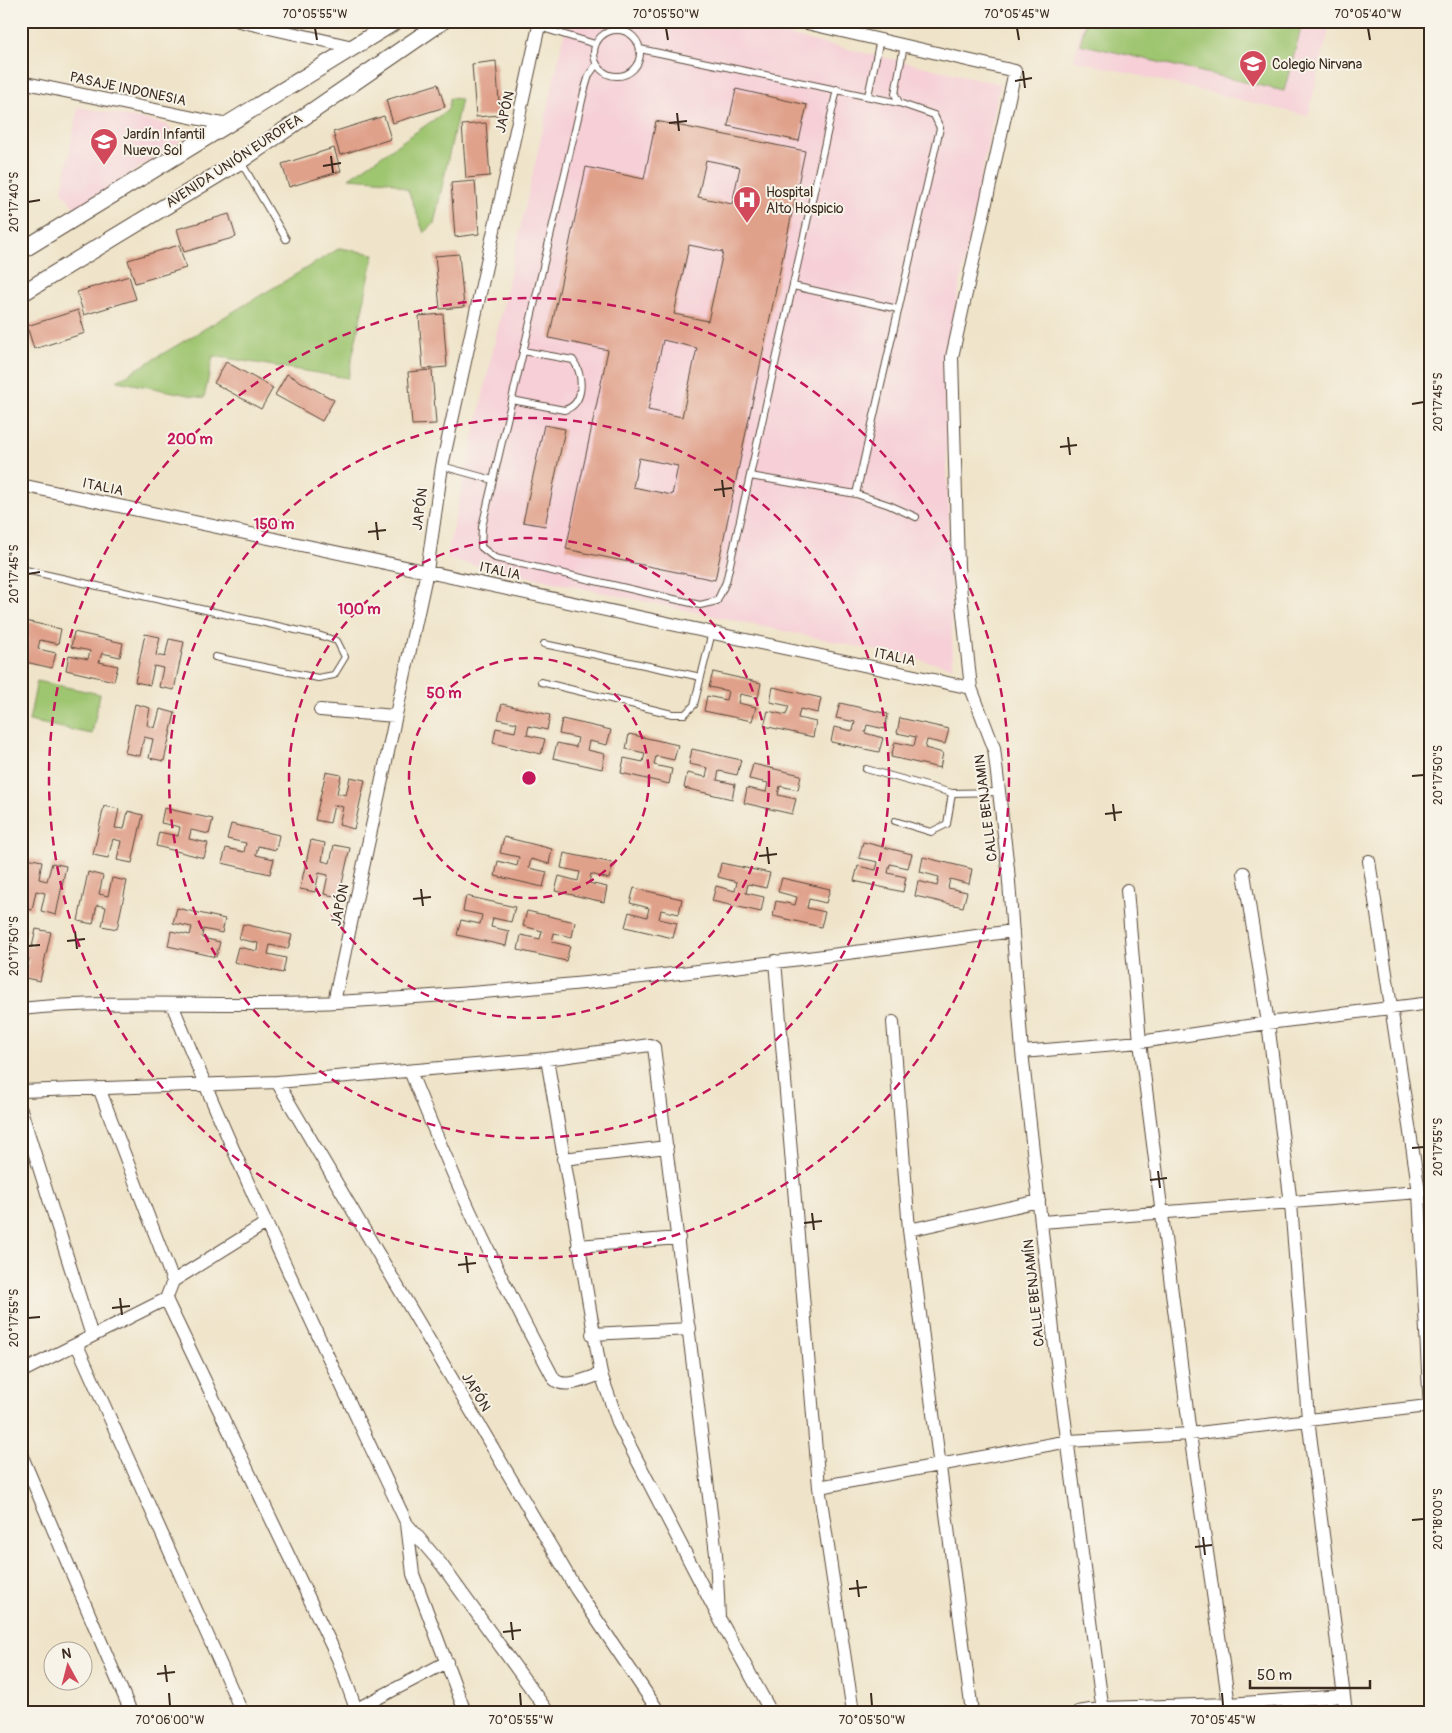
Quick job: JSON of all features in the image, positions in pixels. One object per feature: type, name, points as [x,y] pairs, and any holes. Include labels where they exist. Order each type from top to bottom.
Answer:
[{"type":"street","points":[[239,21],[353,47]]},
{"type":"street","points":[[21,251],[396,21]]},
{"type":"street","name":"AVENIDA UNIÓN EUROPEA","points":[[21,294],[240,161],[443,21]]},
{"type":"street","points":[[798,21],[904,45]]},
{"type":"street","name":"JAPÓN","points":[[334,1002],[427,571],[442,466],[539,24]]},
{"type":"street","name":"CALLE BENJAMIN","points":[[904,45],[1015,71],[952,357],[958,567],[971,688],[994,748],[1008,869]]},
{"type":"street","name":"PASAJE INDONESIA","points":[[21,82],[228,125]]},
{"type":"street","name":"ITALIA","points":[[21,485],[971,688]]},
{"type":"street","points":[[320,710],[395,716]]},
{"type":"street","points":[[1370,861],[1419,1192],[1428,1406],[1431,1431]]},
{"type":"street","name":"CALLE BENJAMÍN","points":[[1008,869],[1022,1052],[1054,1340],[1069,1441],[1103,1710]]},
{"type":"street","points":[[1244,873],[1268,1023],[1291,1204],[1308,1420],[1346,1712]]},
{"type":"street","points":[[1127,890],[1140,1042],[1190,1434],[1229,1708]]},
{"type":"street","points":[[21,1008],[72,1003],[334,1002],[624,978],[1012,931]]},
{"type":"street","points":[[775,961],[819,1487],[853,1712]]},
{"type":"street","points":[[1022,1052],[1140,1042],[1268,1023],[1392,1010],[1431,1003]]},
{"type":"street","points":[[172,1004],[266,1223],[407,1524],[441,1564],[548,1712]]},
{"type":"street","points":[[893,1022],[909,1230],[941,1463],[972,1712]]},
{"type":"street","points":[[21,1091],[277,1082],[547,1059],[650,1045],[654,1047],[679,1238],[716,1554],[718,1618]]},
{"type":"street","points":[[547,1059],[592,1334],[601,1374],[619,1425],[718,1618],[771,1712]]},
{"type":"street","points":[[410,1071],[442,1152],[486,1248],[554,1379],[558,1383],[565,1384],[601,1374]]},
{"type":"street","name":"JAPÓN","points":[[277,1082],[576,1589],[659,1712]]},
{"type":"street","points":[[99,1088],[173,1281]]},
{"type":"street","points":[[21,1110],[92,1336]]},
{"type":"street","points":[[563,1159],[667,1147]]},
{"type":"street","points":[[1042,1222],[1291,1204],[1419,1192]]},
{"type":"street","points":[[909,1230],[1039,1201]]},
{"type":"street","points":[[21,1372],[166,1299],[173,1281],[266,1223]]},
{"type":"street","points":[[578,1246],[679,1238]]},
{"type":"street","points":[[166,1299],[338,1659],[355,1711],[447,1662]]},
{"type":"street","points":[[592,1334],[690,1329]]},
{"type":"street","points":[[77,1345],[242,1712]]},
{"type":"street","points":[[819,1487],[941,1463],[1069,1441],[1190,1434],[1428,1406]]},
{"type":"street","points":[[21,1454],[131,1712]]},
{"type":"street","points":[[407,1524],[413,1574],[465,1712]]},
{"type":"street","points":[[1078,1712],[1229,1708],[1343,1696]]},
{"type":"lane","points":[[539,24],[595,44]]},
{"type":"lane","points":[[620,30],[633,36],[640,49],[637,65],[625,75],[609,76],[596,66],[593,51],[595,44],[605,33],[620,30]]},
{"type":"lane","points":[[868,96],[880,39]]},
{"type":"lane","points":[[899,103],[895,94],[904,45]]},
{"type":"lane","points":[[640,49],[837,89],[899,103],[934,115],[940,128],[856,494]]},
{"type":"lane","points":[[596,66],[589,75],[584,92],[482,528],[481,548],[495,558],[700,605],[716,601],[726,582],[837,89]]},
{"type":"lane","points":[[240,161],[286,239]]},
{"type":"lane","points":[[792,286],[898,309]]},
{"type":"lane","points":[[512,400],[564,410],[570,409],[577,403],[581,383],[580,369],[573,360],[523,351]]},
{"type":"lane","points":[[442,466],[493,480]]},
{"type":"lane","points":[[750,476],[856,494],[890,505],[916,517]]},
{"type":"lane","points":[[21,569],[318,635],[337,641],[345,657],[334,674],[318,678],[215,657]]},
{"type":"lane","points":[[541,682],[672,714],[685,714],[694,705],[712,632]]},
{"type":"lane","points":[[544,644],[701,677]]},
{"type":"lane","points":[[866,769],[952,793],[999,792]]},
{"type":"lane","points":[[895,821],[931,832],[947,824],[952,793]]},
{"type":"shaded area","name":"Hospital Alto Hospicio","points":[[567,21],[725,21],[1000,84],[944,364],[953,667],[446,559]]},
{"type":"shaded area","name":"Colegio Nirvana","points":[[1082,21],[1331,21],[1308,116],[1074,60]]},
{"type":"shaded area","name":"Jardín Infantil Nuevo Sol","points":[[78,107],[166,124],[181,141],[75,209],[62,191]]},
{"type":"green space","name":"Colegio Nirvana","points":[[1086,21],[1303,21],[1284,91],[1080,44]]},
{"type":"green space","points":[[450,98],[461,99],[434,224],[424,233],[408,190],[389,181],[349,178],[448,110]]},
{"type":"green space","points":[[340,248],[374,254],[348,378],[213,356],[204,398],[117,381]]},
{"type":"green space","points":[[37,681],[100,694],[92,734],[29,721]]},
{"type":"building","points":[[496,61],[500,115],[476,117],[472,64]]},
{"type":"building","points":[[438,84],[445,107],[393,123],[386,100]]},
{"type":"building","points":[[736,89],[807,105],[799,141],[728,126]]},
{"type":"building","points":[[384,116],[391,139],[340,155],[333,132]]},
{"type":"building","points":[[656,121],[805,151],[715,580],[566,549],[608,350],[549,338],[586,167],[644,179]],"holes":[[[706,160],[740,167],[732,204],[698,197]],[[689,245],[723,252],[708,321],[674,314]],[[663,340],[697,348],[682,417],[648,410]],[[639,458],[678,466],[672,495],[633,487]]]},
{"type":"building","points":[[486,123],[490,176],[466,178],[462,125]]},
{"type":"building","points":[[334,148],[341,171],[289,187],[282,164]]},
{"type":"building","points":[[475,181],[479,234],[455,237],[451,183]]},
{"type":"building","points":[[229,214],[236,237],[184,252],[177,229]]},
{"type":"building","points":[[179,245],[186,268],[135,283],[128,260]]},
{"type":"building","points":[[459,254],[464,307],[440,309],[435,256]]},
{"type":"building","points":[[129,276],[136,299],[84,315],[77,292]]},
{"type":"building","points":[[78,310],[85,333],[34,349],[27,326]]},
{"type":"building","points":[[443,314],[447,367],[423,369],[419,316]]},
{"type":"building","points":[[226,362],[273,388],[261,409],[214,383]]},
{"type":"building","points":[[432,370],[436,424],[412,425],[408,372]]},
{"type":"building","points":[[287,374],[334,400],[322,421],[275,395]]},
{"type":"building","points":[[544,425],[565,429],[545,526],[523,522]]},
{"type":"building","points":[[21,620],[61,629],[58,644],[40,640],[38,649],[56,653],[52,668],[21,661],[21,645],[26,646],[28,637],[21,636]]},
{"type":"building","points":[[74,632],[123,643],[120,657],[102,653],[99,662],[118,666],[114,681],[66,670],[69,655],[88,659],[90,651],[71,647]]},
{"type":"building","points":[[145,634],[160,637],[156,655],[165,657],[169,639],[184,642],[174,690],[159,687],[163,668],[154,666],[150,685],[135,682]]},
{"type":"building","points":[[713,672],[761,683],[758,698],[740,694],[738,703],[756,707],[752,721],[704,711],[707,696],[726,700],[728,691],[709,687]]},
{"type":"building","points":[[773,687],[821,698],[818,713],[800,709],[798,718],[816,722],[813,737],[764,726],[768,711],[786,715],[789,706],[770,702]]},
{"type":"building","points":[[840,703],[888,714],[885,729],[867,725],[865,733],[883,738],[879,752],[831,742],[834,727],[853,731],[855,722],[836,718]]},
{"type":"building","points":[[135,704],[150,708],[147,725],[155,728],[160,709],[175,713],[164,761],[149,758],[153,739],[144,737],[140,756],[125,753]]},
{"type":"building","points":[[502,704],[550,715],[547,730],[529,726],[527,735],[545,739],[541,754],[493,743],[496,728],[515,732],[517,723],[498,719]]},
{"type":"building","points":[[900,718],[949,729],[945,744],[927,740],[925,748],[943,753],[940,768],[891,757],[895,742],[914,746],[916,737],[897,733]]},
{"type":"building","points":[[562,719],[611,730],[607,745],[589,741],[587,750],[605,754],[602,769],[553,758],[557,743],[576,747],[578,738],[559,734]]},
{"type":"building","points":[[629,734],[678,745],[674,760],[656,756],[654,765],[672,769],[669,784],[621,773],[624,758],[643,762],[645,753],[626,749]]},
{"type":"building","points":[[692,749],[741,760],[737,775],[719,771],[717,780],[735,784],[732,799],[684,788],[687,773],[706,777],[708,768],[689,764]]},
{"type":"building","points":[[753,764],[801,775],[798,790],[780,786],[778,795],[796,799],[792,814],[744,803],[747,788],[766,792],[768,783],[749,779]]},
{"type":"building","points":[[326,772],[341,775],[337,793],[346,795],[350,777],[365,780],[354,829],[339,825],[343,807],[334,805],[330,823],[315,820]]},
{"type":"building","points":[[104,806],[119,809],[115,828],[124,829],[128,811],[143,815],[132,863],[117,860],[121,841],[113,839],[108,858],[93,855]]},
{"type":"building","points":[[164,808],[213,819],[209,834],[191,830],[189,839],[208,843],[204,858],[156,846],[159,832],[178,836],[180,827],[161,823]]},
{"type":"building","points":[[231,824],[279,835],[276,850],[258,846],[256,855],[274,859],[270,874],[222,863],[226,848],[244,852],[246,843],[227,839]]},
{"type":"building","points":[[504,837],[552,849],[549,864],[531,859],[529,868],[547,872],[543,887],[495,876],[498,861],[517,866],[519,857],[500,853]]},
{"type":"building","points":[[311,840],[325,843],[322,861],[330,863],[334,845],[350,848],[339,897],[324,894],[328,875],[319,873],[315,892],[300,889]]},
{"type":"building","points":[[863,842],[912,854],[908,868],[890,864],[888,873],[906,877],[903,892],[854,881],[858,866],[876,870],[878,862],[859,858]]},
{"type":"building","points":[[564,853],[613,863],[609,879],[591,874],[589,883],[607,887],[604,902],[555,891],[559,876],[578,881],[580,872],[561,868]]},
{"type":"building","points":[[923,857],[972,869],[969,884],[950,879],[948,888],[967,892],[963,907],[915,896],[918,881],[937,886],[939,877],[920,872]]},
{"type":"building","points":[[27,858],[42,861],[39,879],[47,881],[52,863],[66,866],[56,915],[41,911],[45,893],[36,891],[32,910],[21,907],[21,886]]},
{"type":"building","points":[[721,863],[770,873],[766,888],[748,884],[746,893],[764,897],[761,912],[712,901],[716,886],[735,891],[737,882],[718,877]]},
{"type":"building","points":[[88,872],[103,876],[99,894],[108,896],[112,878],[127,881],[117,929],[102,926],[106,907],[97,905],[93,924],[78,921]]},
{"type":"building","points":[[782,878],[830,889],[826,903],[809,899],[807,908],[825,912],[821,927],[773,916],[776,901],[795,905],[797,897],[778,892]]},
{"type":"building","points":[[634,888],[682,899],[679,914],[661,910],[659,919],[677,923],[673,938],[625,927],[629,912],[647,917],[649,908],[630,903]]},
{"type":"building","points":[[466,896],[515,907],[511,922],[493,918],[491,927],[509,931],[506,946],[457,935],[461,920],[480,924],[482,915],[463,911]]},
{"type":"building","points":[[177,908],[225,919],[222,933],[203,929],[202,938],[220,942],[216,957],[168,946],[171,931],[190,935],[192,927],[173,923]]},
{"type":"building","points":[[527,911],[575,922],[572,937],[554,933],[552,942],[570,946],[566,961],[518,950],[521,935],[540,939],[542,931],[523,926]]},
{"type":"building","points":[[243,924],[292,935],[288,949],[270,945],[268,954],[286,958],[283,973],[234,962],[238,947],[257,951],[258,943],[239,939]]},
{"type":"building","points":[[21,926],[27,928],[23,946],[32,947],[36,929],[51,932],[40,981],[25,978],[29,959],[21,957]]},
{"type":"place","name":"Colegio Nirvana","points":[[1253,88]]},
{"type":"place","name":"Jardín Infantil Nuevo Sol","points":[[104,166]]},
{"type":"place","name":"Hospital Alto Hospicio","points":[[747,224]]}]
